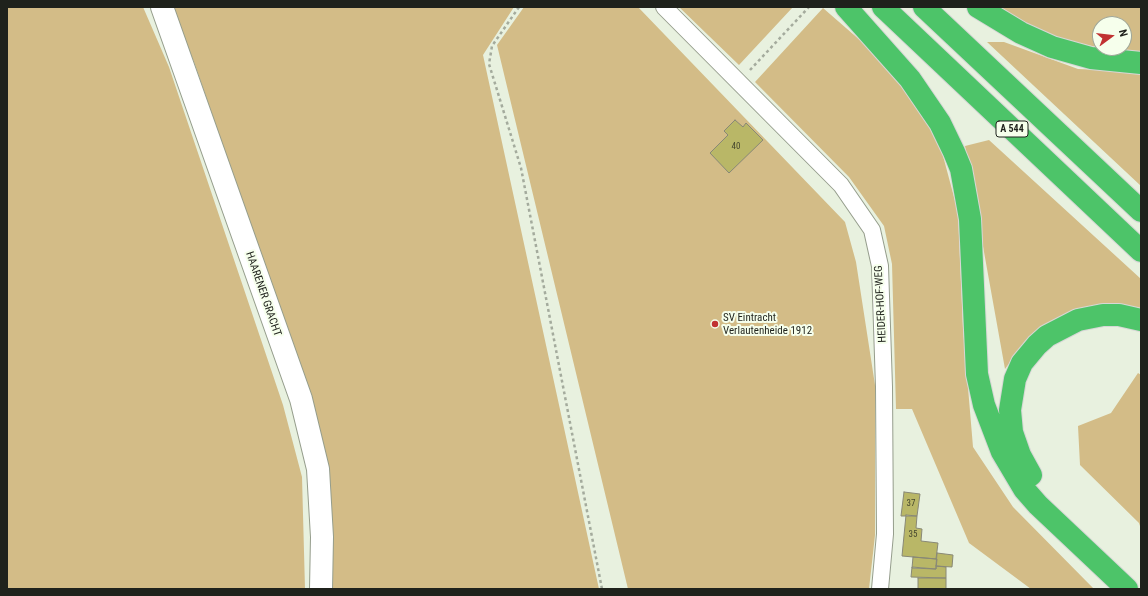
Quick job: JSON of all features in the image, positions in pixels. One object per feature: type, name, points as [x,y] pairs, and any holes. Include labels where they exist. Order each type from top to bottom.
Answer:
[{"type":"highway","points":[[846,7],[910,79],[940,123],[961,169],[970,219],[977,374],[984,405],[1002,452],[1024,489],[1038,505],[1127,589]]},
{"type":"highway","name":"A 544","points":[[883,7],[1141,251]]},
{"type":"highway","name":"A 544","points":[[924,7],[1141,211]]},
{"type":"highway","points":[[978,7],[1021,33],[1052,47],[1091,58],[1141,63]]},
{"type":"highway","points":[[1141,320],[1119,315],[1090,317],[1067,325],[1046,336],[1030,353],[1014,379],[1010,410],[1012,432],[1020,455],[1031,475],[1061,512],[1107,556],[1141,583]]},
{"type":"main road","name":"HAARENER GRACHT","points":[[162,7],[301,399],[318,469],[322,537],[321,589]]},
{"type":"street","name":"HEIDER-HOF-WEG","points":[[664,7],[841,185],[872,230],[880,266],[884,387],[885,534],[880,589]]},
{"type":"path","points":[[519,7],[492,46],[489,64],[521,168],[602,589]]},
{"type":"path","points":[[747,74],[809,7]]},
{"type":"shaded area","points":[[7,7],[143,7],[169,67],[283,405],[302,477],[305,589],[7,589]]},
{"type":"shaded area","points":[[172,7],[514,7],[483,55],[599,589],[330,589],[310,396],[194,62]]},
{"type":"shaded area","name":"SV Eintracht Verlautenheide 1912","points":[[524,7],[638,7],[845,222],[856,262],[875,385],[875,535],[869,589],[628,589],[497,45]]},
{"type":"shaded area","points":[[679,7],[793,7],[739,65]]},
{"type":"shaded area","points":[[992,7],[1141,7],[1141,51],[1132,51],[1132,16],[1092,16],[1092,46],[1036,33]]},
{"type":"shaded area","points":[[823,8],[892,68],[938,137],[958,212],[963,328],[973,447],[1013,507],[1094,589],[1031,589],[969,543],[912,409],[896,409],[892,264],[884,226],[849,177],[755,82]]},
{"type":"shaded area","points":[[987,42],[1004,42],[1078,69],[1141,72],[1141,186]]},
{"type":"shaded area","points":[[989,140],[1141,279],[1141,311],[1097,306],[1057,318],[1028,338],[1005,369],[965,146]]},
{"type":"shaded area","points":[[1138,373],[1141,375],[1141,529],[1139,523],[1080,465],[1078,426],[1111,413]]},
{"type":"building","points":[[735,120],[743,127],[746,123],[763,140],[729,173],[710,153],[728,135],[724,131]]},
{"type":"building","points":[[904,492],[920,494],[917,516],[901,516]]},
{"type":"building","points":[[906,515],[917,516],[916,528],[922,529],[921,541],[938,543],[936,559],[902,556]]},
{"type":"building","points":[[937,553],[953,555],[952,567],[936,566]]},
{"type":"building","points":[[913,557],[937,559],[936,569],[912,568]]},
{"type":"building","points":[[936,566],[946,567],[946,578],[911,577],[912,567],[936,569]]},
{"type":"building","points":[[918,578],[946,578],[946,589],[918,589]]},
{"type":"place","name":"SV Eintracht Verlautenheide 1912","points":[[715,324]]}]
